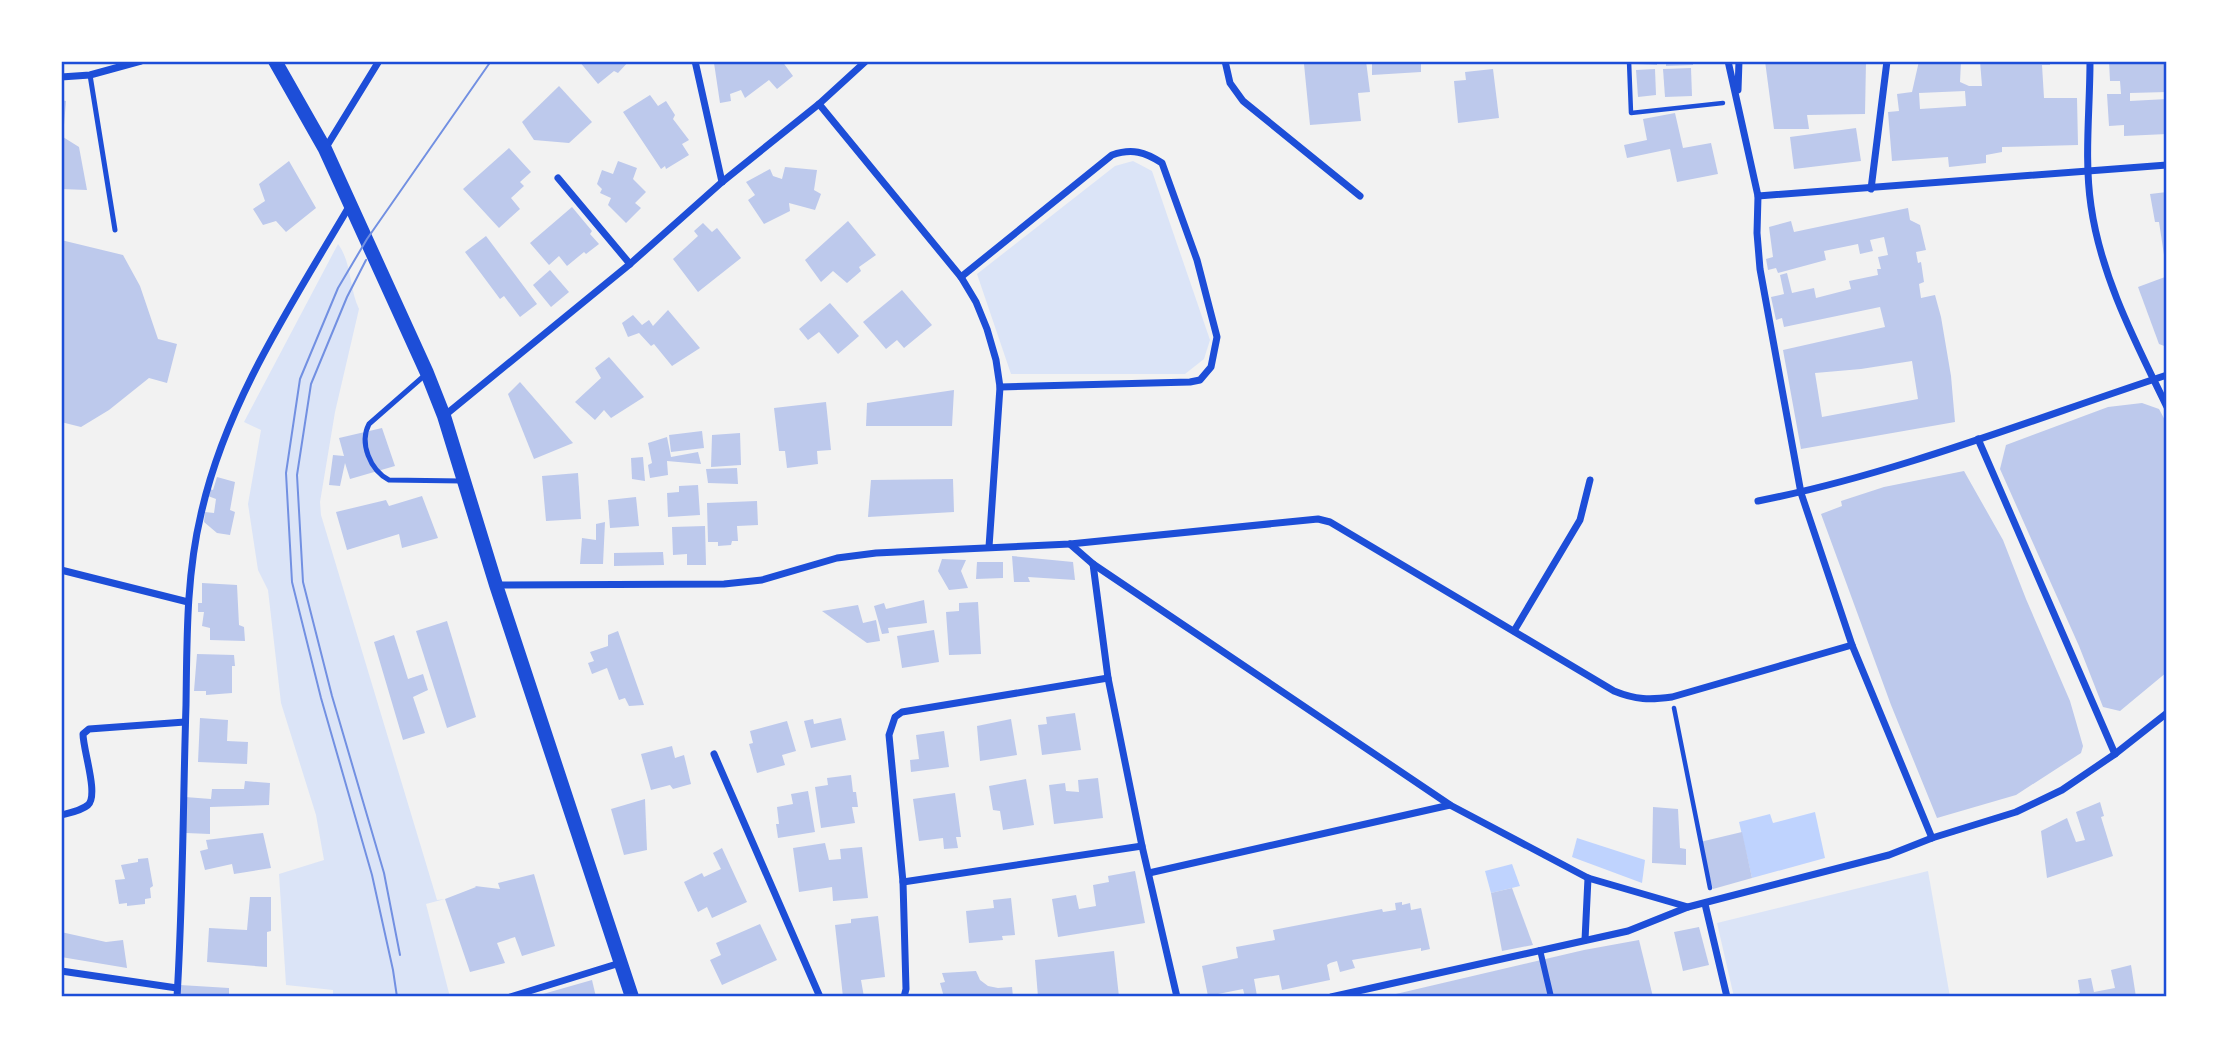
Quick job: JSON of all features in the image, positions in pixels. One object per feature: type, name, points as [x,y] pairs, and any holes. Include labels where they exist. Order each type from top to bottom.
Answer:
[{"type":"main road","points":[[275,61],[325,149],[444,416],[496,585],[632,997]]},
{"type":"street","points":[[61,77],[90,75],[141,61]]},
{"type":"street","points":[[325,149],[379,61]]},
{"type":"street","points":[[695,61],[722,182]]},
{"type":"street","points":[[1225,61],[1230,83],[1243,101],[1360,196]]},
{"type":"street","points":[[1728,61],[1759,197],[1757,233],[1760,269],[1801,493],[1852,645],[1932,838]]},
{"type":"street","points":[[1738,101],[1739,61]]},
{"type":"street","points":[[1871,189],[1887,61]]},
{"type":"street","points":[[2090,61],[2089,170],[2091,203],[2102,259],[2167,407]]},
{"type":"street","points":[[444,416],[630,264],[722,182],[819,104],[864,62]]},
{"type":"street","points":[[819,104],[961,277],[976,302],[987,329],[1000,387],[989,547]]},
{"type":"street","points":[[961,277],[1112,155],[1135,150],[1162,163],[1197,260],[1216,337],[1211,367],[1200,380],[1190,382],[1000,387]]},
{"type":"street","points":[[1759,197],[2167,165]]},
{"type":"street","points":[[558,178],[630,264]]},
{"type":"street","points":[[61,971],[177,993],[188,602],[201,514],[218,456],[244,395],[282,321],[351,204]]},
{"type":"street","points":[[1758,501],[1801,493],[1978,439],[2167,374]]},
{"type":"street","points":[[1978,439],[2115,754]]},
{"type":"street","points":[[1514,631],[1580,520],[1590,480]]},
{"type":"street","points":[[496,585],[724,584],[762,580],[837,558],[876,553],[1070,544],[1318,519],[1330,522],[1615,691],[1634,699],[1648,701],[1672,697],[1852,645]]},
{"type":"street","points":[[1070,544],[1093,564],[1450,805],[1588,878],[1688,907]]},
{"type":"street","points":[[1093,564],[1108,678],[1142,846],[1177,997]]},
{"type":"street","points":[[61,570],[188,602]]},
{"type":"street","points":[[904,997],[903,882],[889,734],[895,718],[902,712],[1108,678]]},
{"type":"street","points":[[1331,997],[1628,931],[1688,907],[1889,855],[1932,838],[2016,812],[2062,790],[2115,754],[2167,713]]},
{"type":"street","points":[[61,815],[86,807],[91,802],[92,787],[83,744],[83,734],[89,729],[185,722]]},
{"type":"street","points":[[714,754],[820,997]]},
{"type":"street","points":[[1149,873],[1450,805]]},
{"type":"street","points":[[903,882],[1142,846]]},
{"type":"street","points":[[1586,940],[1588,878]]},
{"type":"street","points":[[1705,904],[1727,997]]},
{"type":"street","points":[[1539,950],[1551,997]]},
{"type":"street","points":[[510,997],[620,963]]},
{"type":"lane","points":[[90,75],[115,230]]},
{"type":"lane","points":[[427,373],[369,424],[364,434],[364,443],[374,468],[389,480],[465,481]]},
{"type":"path","points":[[1629,61],[1631,113],[1738,101]]},
{"type":"path","points":[[1672,697],[1710,889]]},
{"type":"shaded area","points":[[1133,161],[1152,171],[1210,340],[1204,359],[1185,374],[1011,374],[977,274],[1115,166]]},
{"type":"shaded area","points":[[338,244],[346,259],[359,309],[335,412],[320,502],[321,515],[437,900],[445,899],[426,904],[450,997],[333,997],[333,990],[286,985],[279,874],[324,860],[316,815],[281,703],[268,590],[258,570],[248,504],[261,430],[244,422]]},
{"type":"shaded area","points":[[1928,871],[1950,997],[1734,997],[1717,923]]},
{"type":"water","points":[[1815,812],[1825,858],[1752,878],[1739,822],[1770,814],[1773,823]]},
{"type":"water","points":[[1577,838],[1645,860],[1642,883],[1572,857]]},
{"type":"water","points":[[1512,864],[1520,886],[1491,893],[1485,871]]},
{"type":"building","points":[[579,61],[629,61],[618,73],[614,71],[598,84]]},
{"type":"building","points":[[782,61],[793,76],[777,89],[769,80],[745,98],[741,90],[730,94],[731,101],[720,103],[714,63]]},
{"type":"building","points":[[1366,61],[1370,92],[1358,93],[1361,121],[1310,125],[1304,64]]},
{"type":"building","points":[[1372,61],[1421,61],[1421,72],[1372,75]]},
{"type":"building","points":[[1633,61],[1657,61],[1657,65],[1633,64]]},
{"type":"building","points":[[1666,61],[1693,61],[1693,65],[1666,66]]},
{"type":"building","points":[[1765,61],[1866,61],[1865,114],[1807,115],[1809,129],[1774,129]]},
{"type":"building","points":[[1919,61],[1961,61],[1960,82],[1969,86],[1982,86],[1980,61],[2050,61],[2050,65],[2042,65],[2044,98],[2077,98],[2078,145],[2002,147],[2002,152],[1986,155],[1986,163],[1949,167],[1948,157],[1892,161],[1888,112],[1899,111],[1897,94],[1912,92]],"holes":[[[1965,91],[1966,106],[1920,109],[1919,93]]]},
{"type":"building","points":[[2109,61],[2167,61],[2167,92],[2130,93],[2130,101],[2167,99],[2167,134],[2124,136],[2124,125],[2109,126],[2107,94],[2121,94],[2120,81],[2110,81]]},
{"type":"building","points":[[1691,68],[1692,96],[1665,97],[1663,69]]},
{"type":"building","points":[[1493,69],[1499,118],[1458,123],[1454,81],[1466,80],[1465,72]]},
{"type":"building","points":[[1655,69],[1656,95],[1638,97],[1636,70]]},
{"type":"building","points":[[559,86],[592,122],[569,143],[534,140],[522,122]]},
{"type":"building","points":[[650,95],[658,106],[666,101],[675,115],[673,119],[689,140],[682,144],[689,155],[666,169],[665,166],[661,169],[623,112]]},
{"type":"building","points":[[61,100],[66,101],[63,137],[79,147],[87,190],[61,189]]},
{"type":"building","points":[[1675,113],[1683,148],[1711,143],[1718,174],[1677,182],[1670,149],[1627,158],[1624,145],[1647,140],[1643,119]]},
{"type":"building","points":[[1856,128],[1861,161],[1794,169],[1790,137]]},
{"type":"building","points":[[509,148],[531,172],[520,182],[524,186],[511,198],[520,209],[499,228],[463,189]]},
{"type":"building","points":[[289,161],[316,208],[286,232],[276,221],[263,225],[253,209],[265,201],[259,184]]},
{"type":"building","points":[[618,161],[637,168],[633,179],[646,192],[635,203],[641,208],[626,223],[608,205],[611,198],[600,193],[602,189],[597,184],[602,170],[613,174]]},
{"type":"building","points":[[785,167],[817,170],[814,190],[821,194],[815,210],[789,203],[790,211],[764,224],[748,200],[755,195],[746,182],[770,169],[773,176],[782,179]]},
{"type":"building","points":[[2167,192],[2167,255],[2164,255],[2159,222],[2155,222],[2150,194]]},
{"type":"building","points":[[572,207],[599,244],[567,266],[559,256],[549,265],[530,243]]},
{"type":"building","points":[[1908,208],[1910,220],[1920,225],[1926,250],[1916,252],[1918,263],[1921,262],[1924,282],[1919,284],[1921,298],[1935,295],[1941,317],[1951,376],[1955,422],[1801,449],[1783,350],[1885,327],[1880,307],[1784,327],[1782,318],[1776,320],[1771,297],[1784,294],[1780,275],[1787,273],[1792,293],[1814,288],[1816,298],[1851,289],[1849,281],[1878,275],[1877,269],[1881,269],[1878,257],[1888,255],[1884,237],[1870,240],[1873,251],[1860,254],[1858,244],[1824,251],[1826,260],[1778,273],[1776,268],[1768,270],[1766,259],[1773,257],[1769,227],[1791,221],[1794,232]],"holes":[[[1912,361],[1918,399],[1822,417],[1815,373]]]},
{"type":"building","points":[[848,221],[876,255],[859,267],[861,271],[847,283],[833,271],[821,282],[805,260]]},
{"type":"building","points":[[703,223],[712,232],[717,228],[741,258],[698,292],[673,259],[698,236],[694,231]]},
{"type":"building","points":[[486,236],[537,304],[520,317],[504,296],[500,299],[465,252]]},
{"type":"building","points":[[61,240],[123,255],[140,286],[158,339],[177,344],[167,383],[149,378],[109,410],[81,427],[61,422]]},
{"type":"building","points":[[550,270],[569,292],[551,307],[533,285]]},
{"type":"building","points":[[2165,277],[2167,347],[2159,344],[2138,287]]},
{"type":"building","points":[[902,290],[932,325],[904,348],[897,340],[886,349],[863,322]]},
{"type":"building","points":[[830,303],[859,336],[838,354],[819,332],[808,340],[799,329]]},
{"type":"building","points":[[668,310],[700,348],[672,366],[654,344],[651,346],[639,333],[628,337],[622,323],[633,315],[642,325],[649,320],[653,326]]},
{"type":"building","points":[[609,357],[644,397],[611,418],[604,410],[595,420],[575,402],[601,378],[595,368]]},
{"type":"building","points":[[520,382],[573,443],[534,459],[508,394]]},
{"type":"building","points":[[954,390],[952,426],[866,426],[867,403]]},
{"type":"building","points":[[826,402],[831,450],[817,451],[818,464],[787,468],[785,451],[779,451],[774,408]]},
{"type":"building","points":[[2142,403],[2159,409],[2167,424],[2167,672],[2120,711],[2103,707],[2079,646],[2000,469],[2006,445],[2108,407]]},
{"type":"building","points":[[382,428],[395,466],[350,479],[345,463],[340,486],[329,485],[333,455],[344,456],[339,438]]},
{"type":"building","points":[[702,431],[704,448],[671,452],[669,435]]},
{"type":"building","points":[[740,433],[741,465],[711,467],[712,435]]},
{"type":"building","points":[[667,437],[671,457],[698,452],[701,464],[667,461],[668,475],[650,478],[648,465],[652,463],[648,443]]},
{"type":"building","points":[[643,457],[645,481],[632,479],[631,458]]},
{"type":"building","points":[[737,468],[738,484],[708,483],[706,469]]},
{"type":"building","points":[[1964,471],[2003,540],[2070,701],[2083,746],[2081,753],[2016,795],[1937,818],[1891,705],[1821,514],[1842,506],[1841,501],[1884,487]]},
{"type":"building","points":[[578,473],[581,519],[546,521],[542,476]]},
{"type":"building","points":[[217,477],[235,482],[230,510],[235,512],[230,535],[217,533],[204,522],[205,512],[214,513],[216,499],[208,496]]},
{"type":"building","points":[[953,479],[954,512],[868,517],[871,480]]},
{"type":"building","points":[[698,485],[700,515],[668,517],[667,493],[679,492],[679,486]]},
{"type":"building","points":[[422,496],[438,538],[402,548],[399,534],[347,550],[336,512],[386,500],[389,506]]},
{"type":"building","points":[[636,497],[639,526],[610,528],[608,500]]},
{"type":"building","points":[[757,501],[758,525],[737,526],[738,541],[732,541],[731,545],[718,546],[718,542],[708,542],[707,503]]},
{"type":"building","points":[[605,522],[603,564],[580,564],[582,538],[596,540],[596,524]]},
{"type":"building","points":[[705,526],[706,565],[687,565],[687,554],[673,555],[672,527]]},
{"type":"building","points":[[663,552],[664,565],[614,566],[614,553]]},
{"type":"building","points":[[1012,556],[1073,562],[1075,580],[1028,577],[1030,582],[1014,582]]},
{"type":"building","points":[[942,559],[966,560],[961,571],[968,588],[949,590],[938,571]]},
{"type":"building","points":[[977,562],[1003,562],[1003,578],[976,579]]},
{"type":"building","points":[[202,583],[237,585],[239,625],[244,627],[245,641],[210,640],[210,628],[202,626],[204,612],[198,612],[198,603],[202,603]]},
{"type":"building","points":[[924,600],[927,623],[888,628],[889,633],[882,634],[874,606],[884,603],[886,609]]},
{"type":"building","points":[[978,602],[981,654],[949,655],[946,612],[959,611],[959,603]]},
{"type":"building","points":[[858,605],[863,623],[876,620],[880,641],[867,643],[822,611]]},
{"type":"building","points":[[447,621],[476,717],[447,728],[416,631]]},
{"type":"building","points":[[934,630],[939,662],[902,668],[897,636]]},
{"type":"building","points":[[618,631],[644,705],[629,706],[625,698],[619,700],[607,668],[592,674],[588,663],[594,661],[590,652],[608,646],[608,635]]},
{"type":"building","points":[[394,635],[408,679],[423,674],[428,690],[413,697],[425,733],[403,740],[374,642]]},
{"type":"building","points":[[197,654],[234,655],[232,693],[206,695],[206,691],[194,691]]},
{"type":"building","points":[[1075,713],[1081,750],[1042,755],[1038,725],[1047,724],[1046,717]]},
{"type":"building","points":[[200,718],[228,720],[227,741],[248,742],[247,764],[198,762]]},
{"type":"building","points":[[841,718],[846,740],[811,748],[804,721],[813,719],[814,724]]},
{"type":"building","points":[[1011,719],[1017,755],[980,761],[977,726]]},
{"type":"building","points":[[787,721],[796,751],[782,755],[785,765],[757,773],[749,744],[753,743],[750,731]]},
{"type":"building","points":[[944,731],[949,767],[911,772],[910,760],[919,759],[916,735]]},
{"type":"building","points":[[672,746],[675,758],[684,755],[691,784],[673,789],[670,785],[651,790],[641,754]]},
{"type":"building","points":[[851,775],[858,807],[852,807],[855,823],[821,828],[815,787],[828,785],[827,778]]},
{"type":"building","points":[[1098,778],[1103,818],[1054,824],[1049,785],[1065,783],[1066,791],[1079,792],[1078,780]]},
{"type":"building","points":[[1026,779],[1034,825],[1003,830],[1000,811],[993,810],[989,786]]},
{"type":"building","points":[[245,781],[270,783],[269,805],[210,807],[210,834],[186,833],[185,797],[211,799],[212,789],[244,789]]},
{"type":"building","points":[[808,791],[815,832],[778,838],[777,807],[793,804],[791,794]]},
{"type":"building","points":[[955,793],[961,837],[956,837],[958,848],[944,849],[943,838],[919,841],[913,799]]},
{"type":"building","points":[[645,799],[647,850],[624,855],[611,809]]},
{"type":"building","points":[[2100,802],[2104,816],[2101,817],[2113,856],[2047,878],[2041,831],[2067,818],[2076,842],[2085,840],[2076,812]]},
{"type":"building","points":[[1653,807],[1678,809],[1680,848],[1686,849],[1686,865],[1652,863]]},
{"type":"building","points":[[1742,832],[1752,878],[1713,889],[1700,842]]},
{"type":"building","points":[[263,833],[271,868],[234,874],[232,864],[205,870],[200,851],[208,849],[206,840]]},
{"type":"building","points":[[825,843],[829,860],[841,859],[840,849],[862,847],[868,898],[833,901],[832,887],[799,892],[793,848]]},
{"type":"building","points":[[722,848],[747,902],[712,918],[707,907],[698,912],[684,882],[702,873],[704,877],[721,869],[713,853]]},
{"type":"building","points":[[148,858],[153,886],[150,888],[151,898],[145,899],[145,904],[119,904],[115,880],[125,879],[121,865]]},
{"type":"building","points":[[1135,871],[1145,923],[1058,937],[1052,899],[1076,895],[1079,909],[1096,906],[1093,885],[1109,882],[1108,876]]},
{"type":"building","points":[[534,874],[555,946],[522,956],[515,937],[497,943],[505,963],[470,972],[445,899],[475,886],[500,889],[498,883]]},
{"type":"building","points":[[1512,888],[1533,945],[1502,951],[1491,893]]},
{"type":"building","points":[[250,897],[271,897],[267,967],[207,962],[209,928],[247,930]]},
{"type":"building","points":[[1011,898],[1015,935],[1002,936],[1003,940],[969,943],[966,911],[994,908],[993,900]]},
{"type":"building","points":[[1402,902],[1402,905],[1410,903],[1411,910],[1421,908],[1430,949],[1421,951],[1421,948],[1352,960],[1355,968],[1340,972],[1337,961],[1327,965],[1330,980],[1282,990],[1279,975],[1254,979],[1257,996],[1245,997],[1243,989],[1208,996],[1202,966],[1238,958],[1236,947],[1275,940],[1273,930],[1382,909],[1383,912],[1396,910],[1395,903]]},
{"type":"building","points":[[878,916],[885,977],[861,980],[864,997],[843,997],[835,925],[851,923],[851,919]]},
{"type":"building","points":[[760,924],[777,960],[722,985],[710,960],[721,955],[716,943]]},
{"type":"building","points":[[1699,927],[1709,965],[1683,971],[1674,932]]},
{"type":"building","points":[[61,932],[106,942],[123,940],[127,968],[61,957]]},
{"type":"building","points":[[1639,940],[1653,997],[1383,997],[1584,950]]},
{"type":"building","points":[[1114,951],[1119,997],[1038,997],[1035,960]]},
{"type":"building","points":[[2131,965],[2136,997],[2068,997],[2080,993],[2078,980],[2091,978],[2094,992],[2115,988],[2111,970]]},
{"type":"building","points":[[976,971],[980,980],[988,986],[1012,987],[1013,997],[944,997],[940,983],[945,982],[942,973]]},
{"type":"building","points":[[592,980],[596,997],[536,997],[536,996]]},
{"type":"building","points":[[180,985],[229,988],[229,997],[179,997]]},
{"type":"building","points":[[72,994],[114,994],[114,997],[72,997]]},
{"type":"tram line","points":[[397,997],[372,875],[321,698],[292,582],[286,473],[300,379],[338,288],[367,239],[491,61]]},
{"type":"tram line","points":[[366,260],[347,297],[311,384],[297,475],[303,582],[332,696],[384,873],[400,955]]}]
